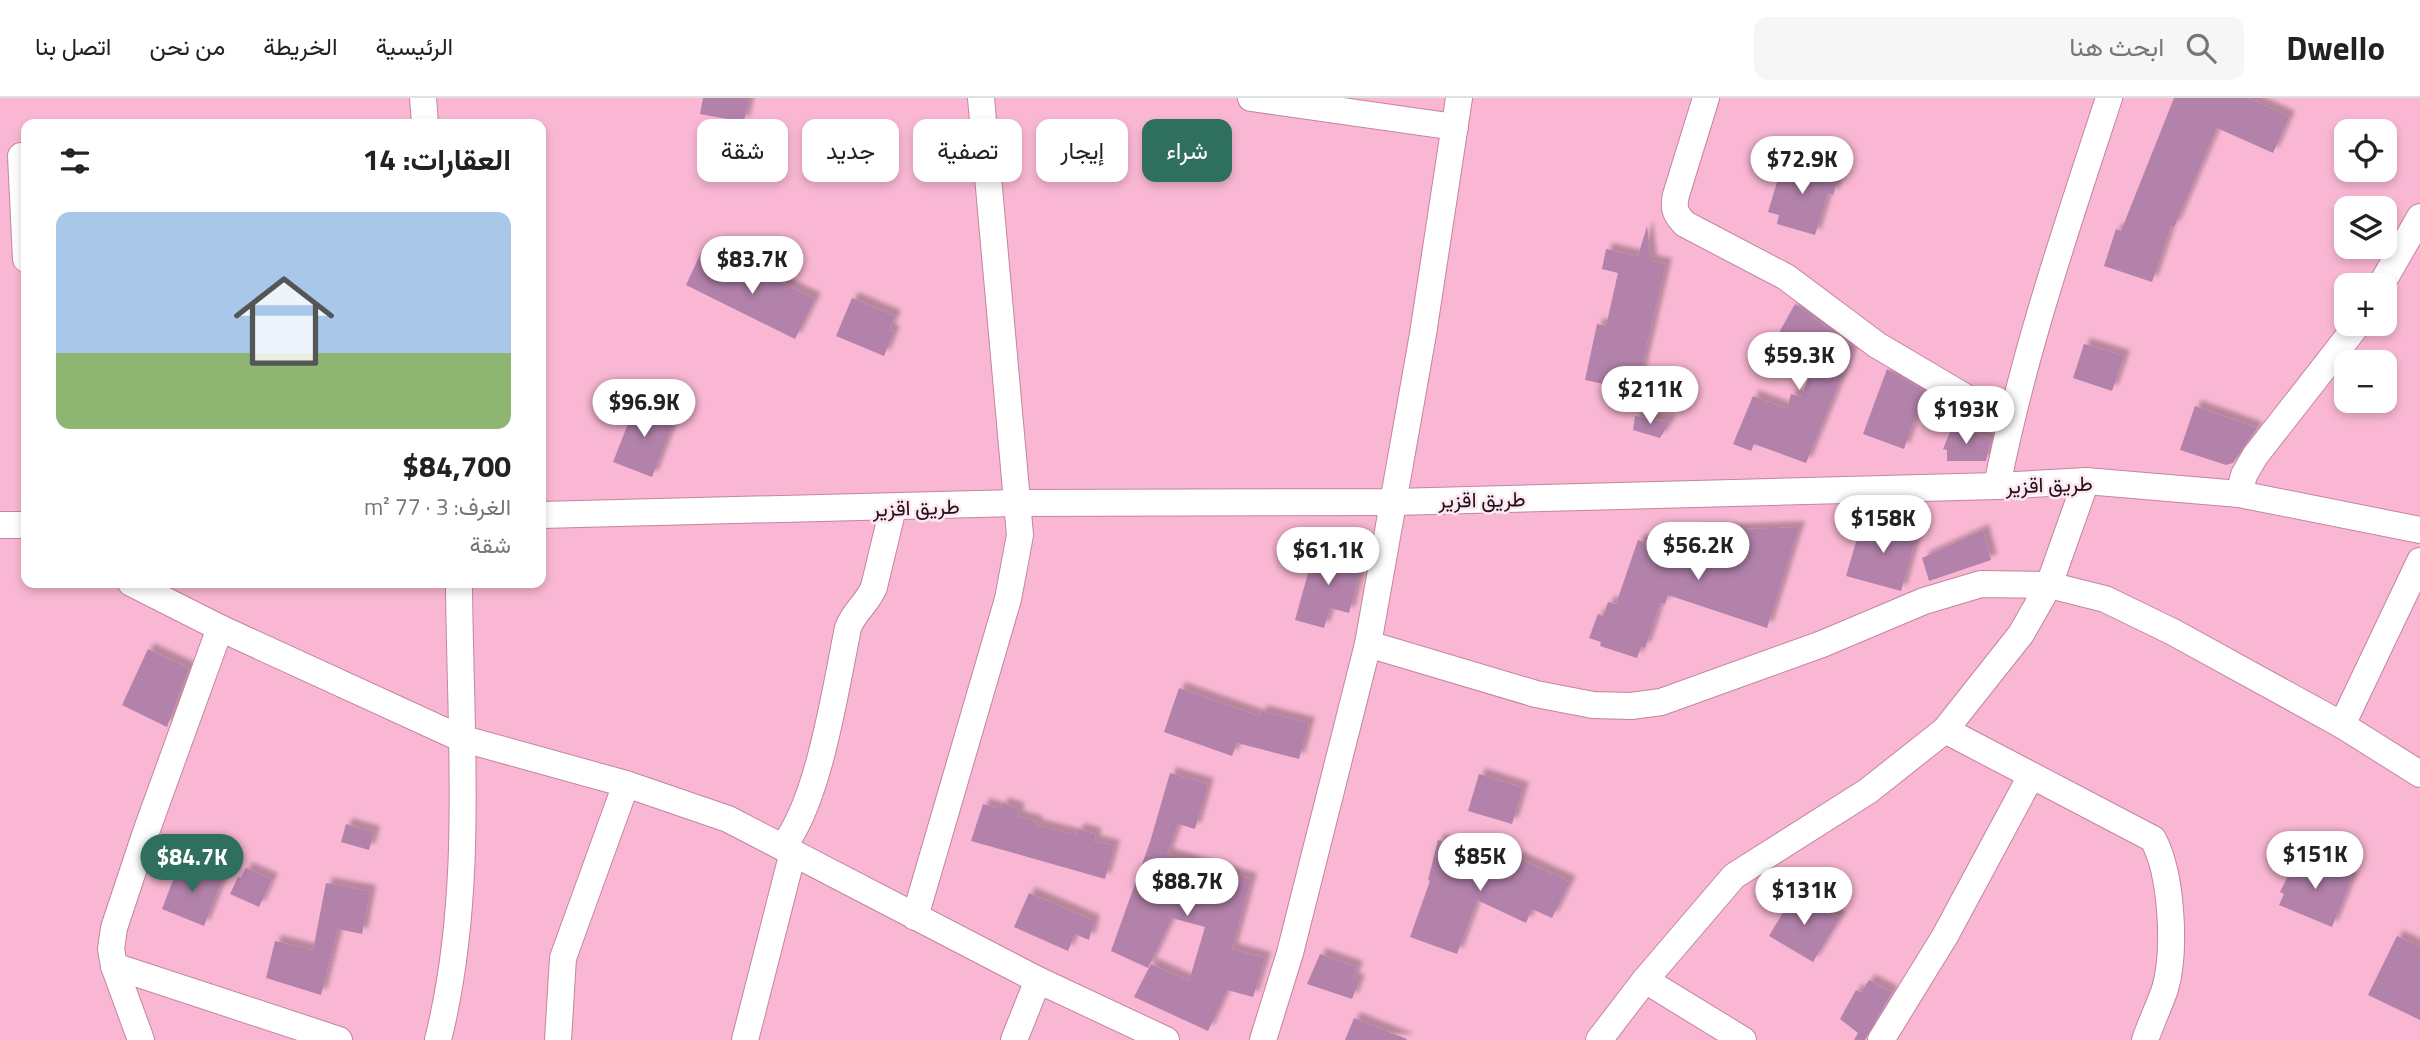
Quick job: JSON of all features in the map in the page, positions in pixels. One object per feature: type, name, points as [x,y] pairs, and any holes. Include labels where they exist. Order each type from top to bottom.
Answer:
[{"type":"street","points":[[423,98],[425,119]]},
{"type":"street","points":[[915,917],[1012,582],[1020,536],[981,98]]},
{"type":"street","points":[[1251,98],[1455,127]]},
{"type":"street","points":[[1263,1040],[1290,953],[1368,644],[1394,502],[1459,98]]},
{"type":"street","points":[[1706,98],[1673,207],[1678,217],[1685,224],[1786,277],[1877,345],[2009,423]]},
{"type":"street","points":[[1997,486],[2009,423],[2052,273],[2109,98]]},
{"type":"street","points":[[2388,273],[2420,217]]},
{"type":"street","points":[[2239,494],[2244,475],[2255,456],[2349,336]]},
{"type":"street","points":[[1599,1040],[1644,980],[1734,876],[1868,791],[1945,730],[2021,634],[2049,585],[2086,481]]},
{"type":"street","name":"طريق اقزير","points":[[546,515],[1016,503],[1394,502],[1997,486],[2086,481],[2239,494],[2420,530]]},
{"type":"street","points":[[745,1040],[788,849],[811,789],[848,628],[852,616],[871,596],[893,508]]},
{"type":"street","points":[[0,525],[21,525]]},
{"type":"street","points":[[2342,725],[2420,561]]},
{"type":"street","points":[[1368,644],[1536,694],[1593,705],[1631,706],[1661,702],[1822,645],[1924,601],[1981,584],[2049,585],[2105,599],[2173,632],[2342,725],[2420,774]]},
{"type":"street","points":[[141,588],[220,628],[460,738],[626,784],[728,819],[915,917],[1166,1040]]},
{"type":"street","points":[[439,1040],[457,946],[461,892],[459,588]]},
{"type":"street","points":[[141,1040],[114,967],[113,938],[126,888],[220,628]]},
{"type":"street","points":[[1945,730],[2152,839],[2157,847],[2170,918],[2169,960],[2165,987],[2145,1040]]},
{"type":"street","points":[[1881,1040],[1945,936],[2031,776]]},
{"type":"street","points":[[558,1040],[564,958],[626,784]]},
{"type":"street","points":[[114,967],[339,1040]]},
{"type":"street","points":[[1014,1040],[1038,979]]},
{"type":"street","points":[[1644,980],[1743,1040]]},
{"type":"building","points":[[703,98],[749,98],[745,119],[700,114]]},
{"type":"building","points":[[2174,98],[2248,98],[2289,117],[2273,153],[2217,128],[2174,227],[2171,226],[2152,282],[2104,266],[2116,229],[2121,231]]},
{"type":"building","points":[[1784,159],[1839,175],[1833,195],[1828,193],[1815,235],[1777,224],[1779,215],[1768,212]]},
{"type":"building","points":[[1647,226],[1651,261],[1666,264],[1636,391],[1585,380],[1597,324],[1606,326],[1618,273],[1602,269],[1606,249],[1638,256]]},
{"type":"building","points":[[701,253],[767,285],[771,277],[815,299],[795,339],[686,285]]},
{"type":"building","points":[[852,298],[895,316],[889,330],[894,332],[884,356],[836,336]]},
{"type":"building","points":[[1795,304],[1854,347],[1806,463],[1754,444],[1751,451],[1733,444],[1753,396],[1787,409],[1791,394],[1801,397],[1815,362],[1775,340]]},
{"type":"building","points":[[2084,344],[2124,356],[2112,391],[2073,378]]},
{"type":"building","points":[[1887,369],[1924,391],[1904,449],[1863,434]]},
{"type":"building","points":[[637,401],[676,416],[652,477],[613,462]]},
{"type":"building","points":[[2195,406],[2257,428],[2233,463],[2226,465],[2180,450]]},
{"type":"building","points":[[1635,416],[1670,422],[1660,438],[1633,430]]},
{"type":"building","points":[[1953,425],[1991,439],[1986,461],[1947,461],[1947,450],[1943,449]]},
{"type":"building","points":[[1861,525],[1919,527],[1901,591],[1846,576]]},
{"type":"building","points":[[1799,527],[1767,628],[1668,595],[1665,604],[1660,603],[1645,648],[1641,647],[1637,658],[1600,646],[1601,642],[1589,638],[1598,614],[1603,616],[1608,602],[1616,604],[1638,540],[1684,556],[1692,531]]},
{"type":"building","points":[[1983,530],[1991,560],[1929,581],[1922,558]]},
{"type":"building","points":[[1315,548],[1363,560],[1349,613],[1330,608],[1324,628],[1295,620]]},
{"type":"building","points":[[148,649],[189,668],[167,727],[122,705]]},
{"type":"building","points":[[1179,688],[1259,716],[1261,711],[1309,723],[1299,759],[1237,743],[1232,756],[1164,732]]},
{"type":"building","points":[[1170,773],[1208,784],[1195,829],[1178,824],[1167,854],[1251,879],[1232,949],[1265,958],[1253,997],[1227,990],[1208,1031],[1134,997],[1151,964],[1189,981],[1205,927],[1172,918],[1148,968],[1111,951],[1150,842]]},
{"type":"building","points":[[1479,774],[1523,788],[1512,824],[1468,811]]},
{"type":"building","points":[[1002,803],[1019,809],[1017,816],[1037,822],[1036,825],[1076,835],[1078,829],[1096,834],[1094,841],[1114,846],[1105,879],[971,841],[983,804],[1001,809]]},
{"type":"building","points":[[346,824],[374,832],[369,850],[341,842]]},
{"type":"building","points":[[1438,840],[1514,860],[1516,857],[1570,882],[1552,918],[1532,909],[1526,923],[1477,900],[1457,954],[1410,937],[1430,881],[1428,880]]},
{"type":"building","points":[[2298,856],[2352,878],[2332,927],[2279,905],[2284,894],[2280,892]]},
{"type":"building","points":[[180,862],[223,878],[204,926],[162,909]]},
{"type":"building","points":[[246,868],[272,879],[259,907],[230,894]]},
{"type":"building","points":[[326,883],[370,891],[362,934],[338,929],[321,995],[266,978],[275,941],[313,950]]},
{"type":"building","points":[[1796,891],[1840,918],[1813,962],[1769,936]]},
{"type":"building","points":[[1029,893],[1094,921],[1089,940],[1075,934],[1068,951],[1014,927]]},
{"type":"building","points":[[2397,936],[2420,947],[2420,1020],[2368,995]]},
{"type":"building","points":[[1320,954],[1357,967],[1353,979],[1359,981],[1352,999],[1307,984]]},
{"type":"building","points":[[1869,980],[1892,992],[1865,1040],[1854,1040],[1858,1033],[1840,1019],[1856,990],[1861,993]]},
{"type":"building","points":[[1354,1018],[1407,1039],[1345,1040]]}]
